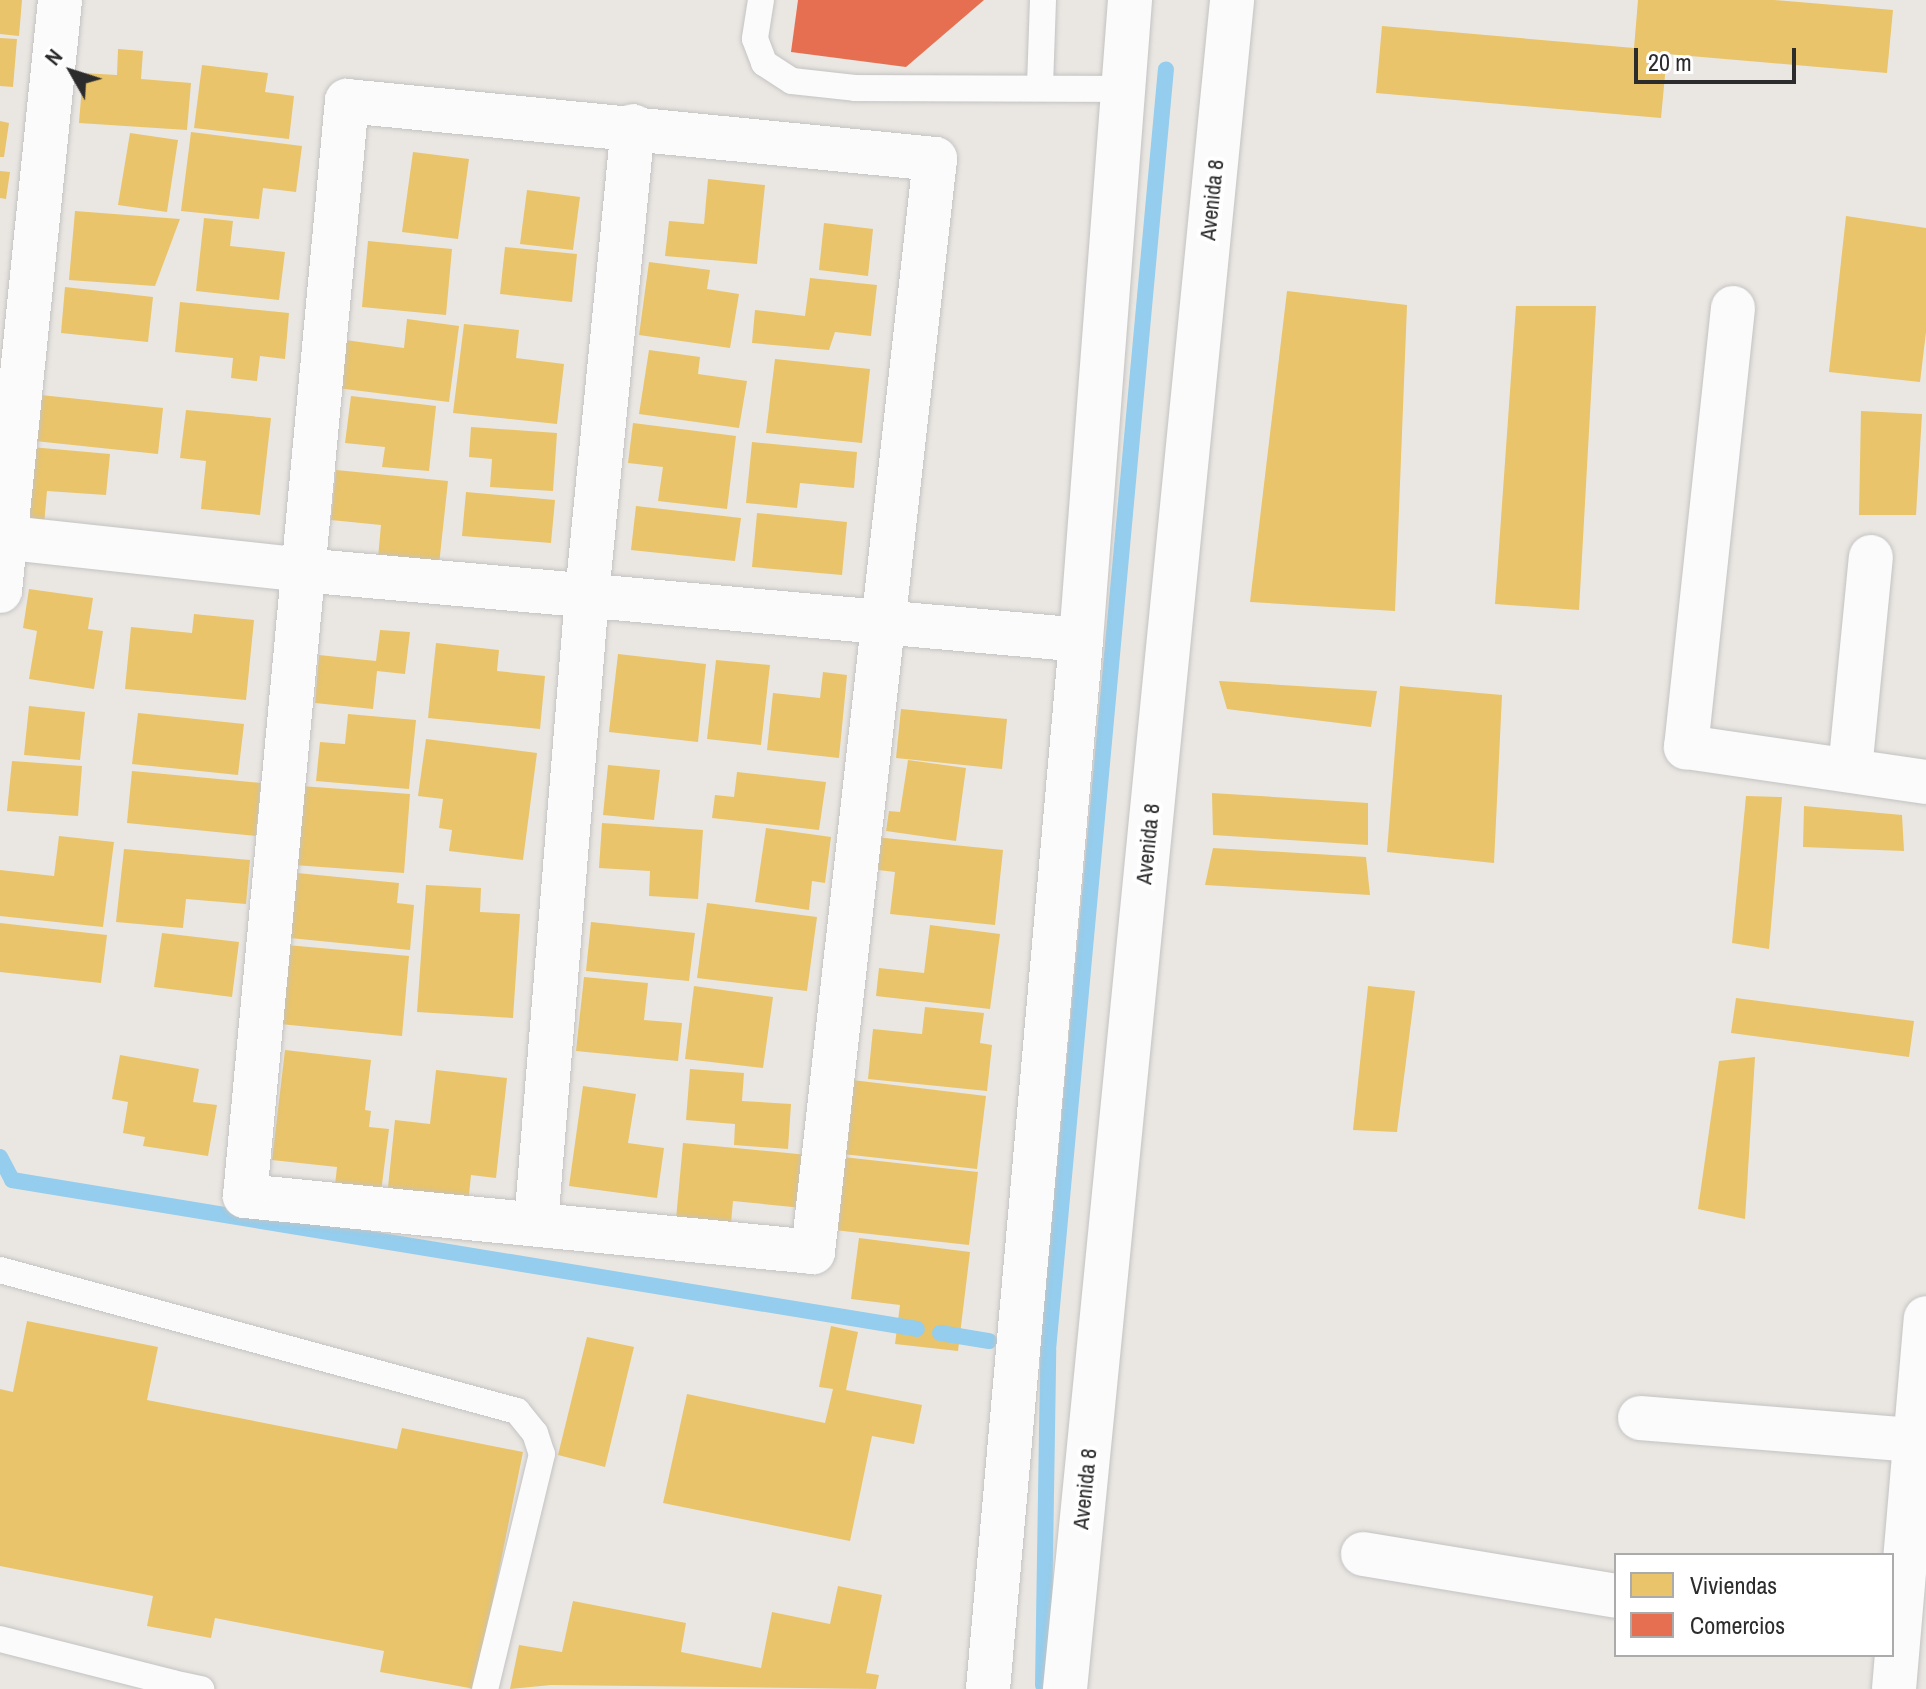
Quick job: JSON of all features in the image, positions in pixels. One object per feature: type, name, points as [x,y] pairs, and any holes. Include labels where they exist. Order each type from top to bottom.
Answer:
[{"type":"street","points":[[0,591],[2,538],[60,0]]},
{"type":"street","points":[[988,1689],[1081,640],[1130,0]]},
{"type":"street","name":"Avenida 8","points":[[1065,1689],[1232,0]]},
{"type":"street","points":[[347,101],[633,126],[935,159],[886,626],[813,1252],[245,1196],[302,570],[347,101]]},
{"type":"street","points":[[536,1224],[587,595],[633,126]]},
{"type":"street","points":[[1733,308],[1686,747],[1926,782]]},
{"type":"street","points":[[2,538],[886,626],[1081,640]]},
{"type":"street","points":[[1850,770],[1871,557]]},
{"type":"street","points":[[1894,1689],[1895,1643],[1926,1318]]},
{"type":"street","points":[[1640,1418],[1914,1440]]},
{"type":"street","points":[[1363,1554],[1614,1596]]},
{"type":"lane","points":[[761,0],[755,39],[764,63],[792,81],[855,88],[1040,86],[1123,89]]},
{"type":"lane","points":[[1040,86],[1043,0]]},
{"type":"lane","points":[[0,1270],[517,1411],[535,1433],[542,1454],[485,1689]]},
{"type":"lane","points":[[0,1639],[171,1686],[201,1689]]},
{"type":"building: Viviendas","points":[[0,0],[22,0],[19,36],[0,34]]},
{"type":"building: Viviendas","points":[[1638,0],[1774,0],[1893,10],[1887,73],[1667,54],[1661,118],[1376,93],[1382,26],[1634,48]]},
{"type":"building: Viviendas","points":[[0,38],[17,39],[13,87],[0,86]]},
{"type":"building: Viviendas","points":[[118,49],[143,51],[141,79],[191,83],[187,130],[79,123],[83,73],[117,75]]},
{"type":"building: Viviendas","points":[[202,65],[268,73],[265,92],[294,96],[289,139],[194,128]]},
{"type":"building: Viviendas","points":[[0,121],[9,123],[4,157],[0,157]]},
{"type":"building: Viviendas","points":[[191,132],[302,146],[296,192],[263,188],[259,219],[181,211]]},
{"type":"building: Viviendas","points":[[130,133],[178,140],[167,212],[118,205]]},
{"type":"building: Viviendas","points":[[413,152],[469,159],[458,239],[402,232]]},
{"type":"building: Viviendas","points":[[0,171],[10,172],[6,199],[0,198]]},
{"type":"building: Viviendas","points":[[708,179],[765,185],[757,264],[665,256],[669,221],[704,224]]},
{"type":"building: Viviendas","points":[[527,190],[580,197],[573,250],[520,244]]},
{"type":"building: Viviendas","points":[[75,211],[180,219],[155,286],[69,280]]},
{"type":"building: Viviendas","points":[[1846,216],[1926,228],[1926,332],[1920,382],[1829,372]]},
{"type":"building: Viviendas","points":[[204,218],[233,221],[230,246],[285,252],[279,300],[196,291]]},
{"type":"building: Viviendas","points":[[824,223],[873,229],[868,276],[819,270]]},
{"type":"building: Viviendas","points":[[368,241],[452,249],[446,315],[362,307]]},
{"type":"building: Viviendas","points":[[505,247],[577,254],[572,302],[500,294]]},
{"type":"building: Viviendas","points":[[649,262],[710,270],[707,289],[739,294],[730,348],[639,335]]},
{"type":"building: Viviendas","points":[[810,278],[877,285],[871,336],[835,332],[829,350],[752,343],[755,310],[805,316]]},
{"type":"building: Viviendas","points":[[65,287],[153,297],[148,342],[61,333]]},
{"type":"building: Viviendas","points":[[1287,291],[1407,305],[1395,611],[1250,602]]},
{"type":"building: Viviendas","points":[[180,302],[289,313],[285,359],[260,356],[257,381],[231,378],[233,358],[175,352]]},
{"type":"building: Viviendas","points":[[1516,306],[1596,306],[1579,610],[1495,604]]},
{"type":"building: Viviendas","points":[[407,319],[459,326],[449,402],[337,388],[345,340],[404,348]]},
{"type":"building: Viviendas","points":[[464,324],[519,330],[516,358],[564,364],[557,424],[453,413]]},
{"type":"building: Viviendas","points":[[649,350],[700,357],[698,374],[747,381],[739,428],[639,414]]},
{"type":"building: Viviendas","points":[[775,359],[870,369],[862,443],[766,433]]},
{"type":"building: Viviendas","points":[[41,395],[163,408],[158,454],[35,441]]},
{"type":"building: Viviendas","points":[[351,396],[436,406],[429,471],[382,467],[385,447],[345,443]]},
{"type":"building: Viviendas","points":[[186,410],[271,418],[260,515],[201,509],[206,461],[180,458]]},
{"type":"building: Viviendas","points":[[1861,411],[1922,414],[1916,515],[1859,515]]},
{"type":"building: Viviendas","points":[[633,423],[736,436],[727,509],[658,501],[663,467],[628,463]]},
{"type":"building: Viviendas","points":[[471,427],[557,433],[553,491],[490,487],[492,459],[469,457]]},
{"type":"building: Viviendas","points":[[752,442],[857,452],[854,488],[800,483],[797,508],[746,503]]},
{"type":"building: Viviendas","points":[[31,447],[110,454],[106,495],[47,491],[44,525],[24,523]]},
{"type":"building: Viviendas","points":[[336,470],[448,481],[439,565],[378,558],[381,525],[331,520]]},
{"type":"building: Viviendas","points":[[466,492],[555,500],[551,543],[462,536]]},
{"type":"building: Viviendas","points":[[636,506],[741,518],[735,561],[631,550]]},
{"type":"building: Viviendas","points":[[757,513],[847,522],[842,575],[752,567]]},
{"type":"building: Viviendas","points":[[29,589],[93,598],[88,629],[103,631],[94,689],[29,679],[37,631],[23,628]]},
{"type":"building: Viviendas","points":[[194,614],[254,620],[246,700],[125,689],[131,627],[192,633]]},
{"type":"building: Viviendas","points":[[380,630],[410,632],[405,674],[377,671],[373,709],[315,703],[319,655],[376,661]]},
{"type":"building: Viviendas","points":[[436,643],[499,650],[497,671],[545,676],[540,729],[428,718]]},
{"type":"building: Viviendas","points":[[618,654],[706,664],[698,742],[609,732]]},
{"type":"building: Viviendas","points":[[716,660],[770,665],[761,745],[707,739]]},
{"type":"building: Viviendas","points":[[823,672],[847,675],[839,758],[767,750],[773,693],[820,698]]},
{"type":"building: Viviendas","points":[[1219,681],[1377,691],[1371,727],[1227,709]]},
{"type":"building: Viviendas","points":[[1400,686],[1502,695],[1494,863],[1387,852]]},
{"type":"building: Viviendas","points":[[29,706],[85,712],[80,760],[24,755]]},
{"type":"building: Viviendas","points":[[901,709],[1007,719],[1002,769],[896,758]]},
{"type":"building: Viviendas","points":[[138,713],[244,724],[238,775],[132,764]]},
{"type":"building: Viviendas","points":[[348,714],[416,720],[409,789],[316,781],[320,742],[345,744]]},
{"type":"building: Viviendas","points":[[426,739],[537,753],[523,860],[449,851],[452,830],[439,828],[443,799],[418,796]]},
{"type":"building: Viviendas","points":[[908,760],[966,768],[956,841],[886,831],[889,811],[900,812]]},
{"type":"building: Viviendas","points":[[12,761],[82,766],[78,816],[7,811]]},
{"type":"building: Viviendas","points":[[608,765],[660,770],[654,820],[603,815]]},
{"type":"building: Viviendas","points":[[132,771],[261,783],[256,836],[127,823]]},
{"type":"building: Viviendas","points":[[737,772],[826,782],[819,830],[712,818],[715,795],[734,797]]},
{"type":"building: Viviendas","points":[[301,786],[410,794],[404,873],[294,865]]},
{"type":"building: Viviendas","points":[[1212,793],[1368,803],[1368,845],[1213,835]]},
{"type":"building: Viviendas","points":[[1746,796],[1782,797],[1769,949],[1732,943]]},
{"type":"building: Viviendas","points":[[1804,806],[1902,815],[1904,851],[1803,847]]},
{"type":"building: Viviendas","points":[[602,823],[703,830],[698,899],[649,896],[650,871],[599,868]]},
{"type":"building: Viviendas","points":[[766,828],[831,837],[825,883],[812,881],[809,910],[755,902]]},
{"type":"building: Viviendas","points":[[59,836],[114,842],[103,927],[0,916],[0,870],[54,876]]},
{"type":"building: Viviendas","points":[[875,837],[1003,850],[995,925],[890,914],[895,872],[870,869]]},
{"type":"building: Viviendas","points":[[1213,848],[1366,857],[1370,895],[1205,885]]},
{"type":"building: Viviendas","points":[[124,849],[250,860],[246,904],[186,899],[183,928],[116,922]]},
{"type":"building: Viviendas","points":[[297,873],[399,883],[397,903],[414,905],[410,950],[290,938]]},
{"type":"building: Viviendas","points":[[426,885],[481,888],[480,912],[520,914],[513,1018],[417,1012]]},
{"type":"building: Viviendas","points":[[707,903],[817,917],[807,991],[697,978]]},
{"type":"building: Viviendas","points":[[591,922],[695,933],[689,981],[586,971]]},
{"type":"building: Viviendas","points":[[0,923],[107,935],[101,983],[0,972]]},
{"type":"building: Viviendas","points":[[930,925],[1000,934],[990,1009],[876,996],[879,968],[924,973]]},
{"type":"building: Viviendas","points":[[162,933],[239,942],[232,997],[154,987]]},
{"type":"building: Viviendas","points":[[287,945],[409,956],[402,1036],[280,1024]]},
{"type":"building: Viviendas","points":[[584,977],[648,983],[644,1020],[682,1023],[678,1061],[576,1051]]},
{"type":"building: Viviendas","points":[[694,986],[773,997],[763,1068],[685,1059]]},
{"type":"building: Viviendas","points":[[1368,986],[1415,991],[1397,1132],[1353,1130]]},
{"type":"building: Viviendas","points":[[1736,998],[1914,1021],[1909,1057],[1731,1033]]},
{"type":"building: Viviendas","points":[[925,1007],[984,1013],[980,1043],[992,1045],[987,1091],[868,1079],[873,1029],[922,1034]]},
{"type":"building: Viviendas","points":[[285,1050],[371,1060],[365,1110],[371,1111],[369,1127],[389,1129],[380,1200],[334,1194],[337,1167],[272,1160]]},
{"type":"building: Viviendas","points":[[120,1055],[199,1069],[193,1102],[217,1105],[208,1156],[143,1146],[145,1137],[123,1133],[128,1102],[112,1099]]},
{"type":"building: Viviendas","points":[[1755,1057],[1745,1219],[1698,1209],[1719,1061]]},
{"type":"building: Viviendas","points":[[690,1069],[744,1073],[742,1101],[791,1104],[788,1149],[734,1145],[735,1124],[686,1120]]},
{"type":"building: Viviendas","points":[[436,1070],[507,1078],[496,1178],[471,1175],[468,1205],[387,1197],[395,1120],[430,1124]]},
{"type":"building: Viviendas","points":[[852,1080],[986,1096],[977,1169],[843,1154]]},
{"type":"building: Viviendas","points":[[583,1086],[636,1094],[628,1143],[664,1148],[657,1198],[569,1186]]},
{"type":"building: Viviendas","points":[[683,1143],[808,1155],[803,1208],[733,1201],[731,1223],[676,1219]]},
{"type":"building: Viviendas","points":[[843,1157],[978,1172],[969,1245],[834,1230]]},
{"type":"building: Viviendas","points":[[859,1238],[970,1252],[958,1351],[895,1344],[900,1305],[851,1299]]},
{"type":"building: Viviendas","points":[[27,1321],[158,1347],[147,1400],[397,1449],[402,1428],[523,1452],[475,1689],[380,1672],[384,1651],[215,1618],[211,1638],[147,1626],[153,1596],[0,1566],[0,1389],[13,1392]]},
{"type":"building: Viviendas","points":[[831,1326],[858,1332],[846,1390],[922,1405],[914,1444],[872,1436],[850,1541],[663,1503],[687,1394],[825,1423],[833,1389],[819,1387]]},
{"type":"building: Viviendas","points":[[587,1337],[634,1347],[605,1467],[558,1455]]},
{"type":"building: Viviendas","points":[[838,1586],[882,1595],[866,1673],[879,1675],[876,1689],[551,1685],[510,1689],[519,1645],[562,1652],[573,1601],[686,1623],[681,1652],[761,1668],[772,1612],[830,1624]]},
{"type":"building: Comercios","points":[[798,0],[984,0],[906,67],[791,52]]},
{"type":"waterway","points":[[1043,1685],[1048,1350],[1166,69]]},
{"type":"waterway","points":[[0,1157],[12,1180],[917,1329]]},
{"type":"waterway","points":[[940,1333],[989,1341]]}]
